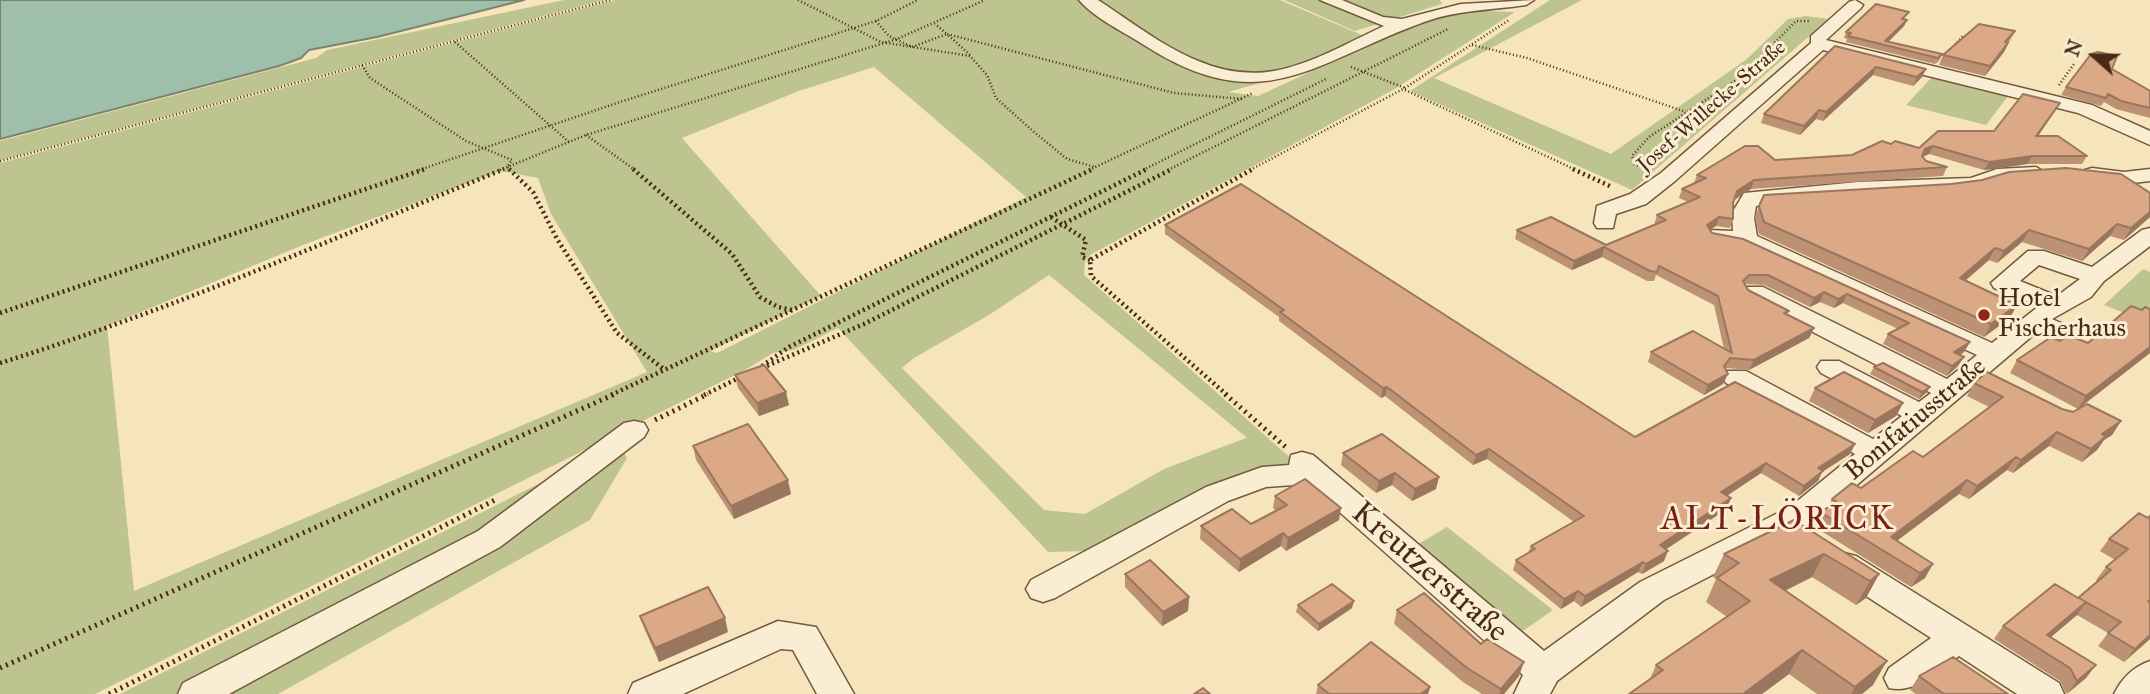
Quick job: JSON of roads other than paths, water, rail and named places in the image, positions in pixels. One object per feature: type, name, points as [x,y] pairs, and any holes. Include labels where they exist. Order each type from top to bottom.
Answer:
[{"type":"street","points":[[1087,0],[1190,64],[1227,76],[1276,76],[1297,70],[1403,24],[1450,9],[1526,0]]},
{"type":"street","points":[[1328,0],[1380,21],[1403,24]]},
{"type":"street","name":"Josef-Willecke-Straße","points":[[1820,44],[1817,40],[1855,5]]},
{"type":"street","name":"Josef-Willecke-Straße","points":[[1820,44],[2105,116],[2150,139]]},
{"type":"street","name":"Josef-Willecke-Straße","points":[[1605,223],[1605,211],[1639,199],[1668,177],[1820,44]]},
{"type":"street","points":[[1930,163],[1984,180]]},
{"type":"street","points":[[1746,240],[1741,217],[1744,205],[1752,198],[1858,188],[1974,184],[1997,175],[2052,173]]},
{"type":"street","points":[[2076,173],[2124,178],[2148,186]]},
{"type":"street","points":[[1717,235],[1746,240],[1991,369]]},
{"type":"street","name":"Bonifatiusstraße","points":[[1537,683],[1653,591],[1784,526],[1951,393],[1991,369],[2035,321],[2082,292],[2095,276],[2150,235]]},
{"type":"street","points":[[2059,305],[2003,284],[2036,256],[2095,276]]},
{"type":"street","points":[[1754,292],[1951,393]]},
{"type":"street","points":[[2035,321],[2068,335]]},
{"type":"street","points":[[1830,367],[1923,416]]},
{"type":"street","points":[[1736,377],[1877,454]]},
{"type":"street","points":[[196,694],[489,539],[634,430]]},
{"type":"street","name":"Kreutzerstraße","points":[[1043,589],[1217,494],[1262,477],[1309,467],[1537,683]]},
{"type":"street","points":[[1784,526],[1894,608],[1958,638],[2046,694]]},
{"type":"street","points":[[646,694],[778,635],[804,637],[836,694]]},
{"type":"street","points":[[1902,678],[1958,638]]},
{"type":"street","points":[[2132,694],[2150,676]]},
{"type":"place","name":"Hotel Fischerhaus","points":[[1984,315]]},
{"type":"district","name":"ALT-LÖRICK","points":[[1778,521]]}]
